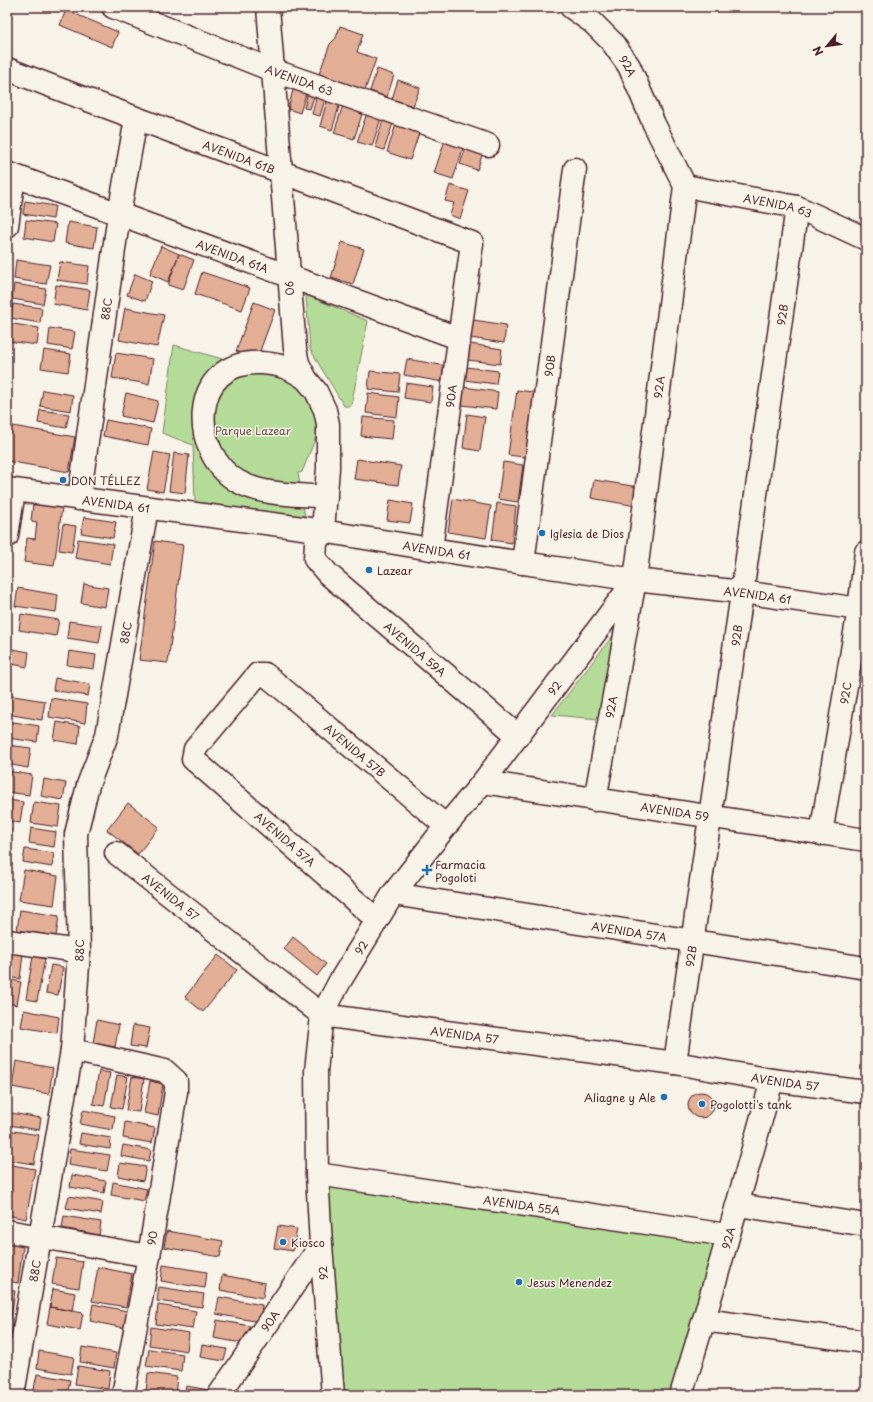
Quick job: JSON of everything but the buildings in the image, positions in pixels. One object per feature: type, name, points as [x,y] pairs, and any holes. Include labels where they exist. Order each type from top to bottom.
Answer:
[{"type":"street","name":"AVENIDA 63","points":[[113,7],[272,70],[488,145]]},
{"type":"street","name":"90","points":[[268,7],[295,350],[298,363],[306,379],[316,391],[325,410],[328,424],[326,497],[323,530],[316,543],[315,559]]},
{"type":"street","name":"92A","points":[[571,7],[592,22],[612,42],[629,66],[654,124],[685,186],[634,580],[595,800]]},
{"type":"street","name":"AVENIDA 61B","points":[[7,69],[136,119],[282,170],[472,243]]},
{"type":"street","name":"88C","points":[[78,499],[119,214],[136,119]]},
{"type":"street","name":"90B","points":[[523,563],[575,169]]},
{"type":"street","name":"AVENIDA 61A","points":[[11,175],[458,338]]},
{"type":"street","points":[[7,226],[11,175]]},
{"type":"street","name":"AVENIDA 63","points":[[685,186],[797,207],[866,239]]},
{"type":"street","name":"92B","points":[[675,1064],[797,207]]},
{"type":"street","name":"90A","points":[[431,550],[458,338],[472,243]]},
{"type":"street","points":[[306,379],[294,370],[273,364],[237,364],[217,377],[211,385],[207,396],[204,421],[205,435],[216,461],[238,482],[266,491],[326,497]]},
{"type":"street","name":"AVENIDA 61","points":[[11,490],[323,530],[431,550],[634,580],[742,592],[863,609]]},
{"type":"street","points":[[7,536],[11,490]]},
{"type":"street","name":"88C","points":[[12,1395],[72,1050],[79,951],[76,834],[88,785],[107,735],[147,508]]},
{"type":"street","name":"92C","points":[[822,834],[863,609],[866,552]]},
{"type":"street","name":"AVENIDA 59A","points":[[315,559],[328,574],[518,736]]},
{"type":"street","name":"92","points":[[332,1395],[320,1245],[317,1174],[316,1071],[322,1015],[376,919],[393,894],[446,826],[483,782],[634,580]]},
{"type":"street","name":"AVENIDA 57B","points":[[193,759],[195,749],[258,674],[265,674],[446,826]]},
{"type":"street","name":"AVENIDA 57A","points":[[193,759],[376,919]]},
{"type":"street","name":"AVENIDA 59","points":[[483,782],[711,818],[866,840]]},
{"type":"street","name":"AVENIDA 57","points":[[116,852],[322,1015],[675,1064],[772,1080],[866,1092]]},
{"type":"street","name":"AVENIDA 57A","points":[[393,894],[692,942],[866,968]]},
{"type":"street","points":[[7,941],[79,951]]},
{"type":"street","name":"90","points":[[72,1050],[165,1071],[176,1081],[176,1092],[149,1256],[123,1395]]},
{"type":"street","name":"92A","points":[[681,1395],[704,1320],[727,1235],[738,1205],[772,1080]]},
{"type":"street","name":"AVENIDA 55A","points":[[317,1174],[727,1235]]},
{"type":"street","points":[[738,1205],[866,1225]]},
{"type":"street","points":[[7,1231],[149,1256]]},
{"type":"street","name":"90A","points":[[218,1395],[320,1245]]},
{"type":"street","points":[[704,1320],[866,1342]]},
{"type":"green space","points":[[306,295],[368,321],[351,406],[344,406],[310,349]]},
{"type":"green space","name":"Parque Lazear","points":[[174,345],[288,378],[308,396],[316,416],[318,432],[302,472],[298,473],[306,524],[195,502],[193,445],[162,433]]},
{"type":"green space","points":[[617,630],[599,719],[552,715]]},
{"type":"green space","name":"Jesus Menendez","points":[[317,1174],[727,1235],[681,1395],[333,1395]]},
{"type":"place","name":"DON TÉLLEZ","points":[[63,480]]},
{"type":"place","name":"Iglesia de Dios","points":[[542,533]]},
{"type":"place","name":"Lazear","points":[[369,570]]},
{"type":"place","name":"Farmacia Pogoloti","points":[[427,870]]},
{"type":"place","name":"Aliagne y Ale","points":[[664,1097]]},
{"type":"place","name":"Pogolotti's tank","points":[[702,1104]]},
{"type":"place","name":"Kiosco","points":[[283,1242]]},
{"type":"place","name":"Jesus Menendez","points":[[519,1282]]}]
